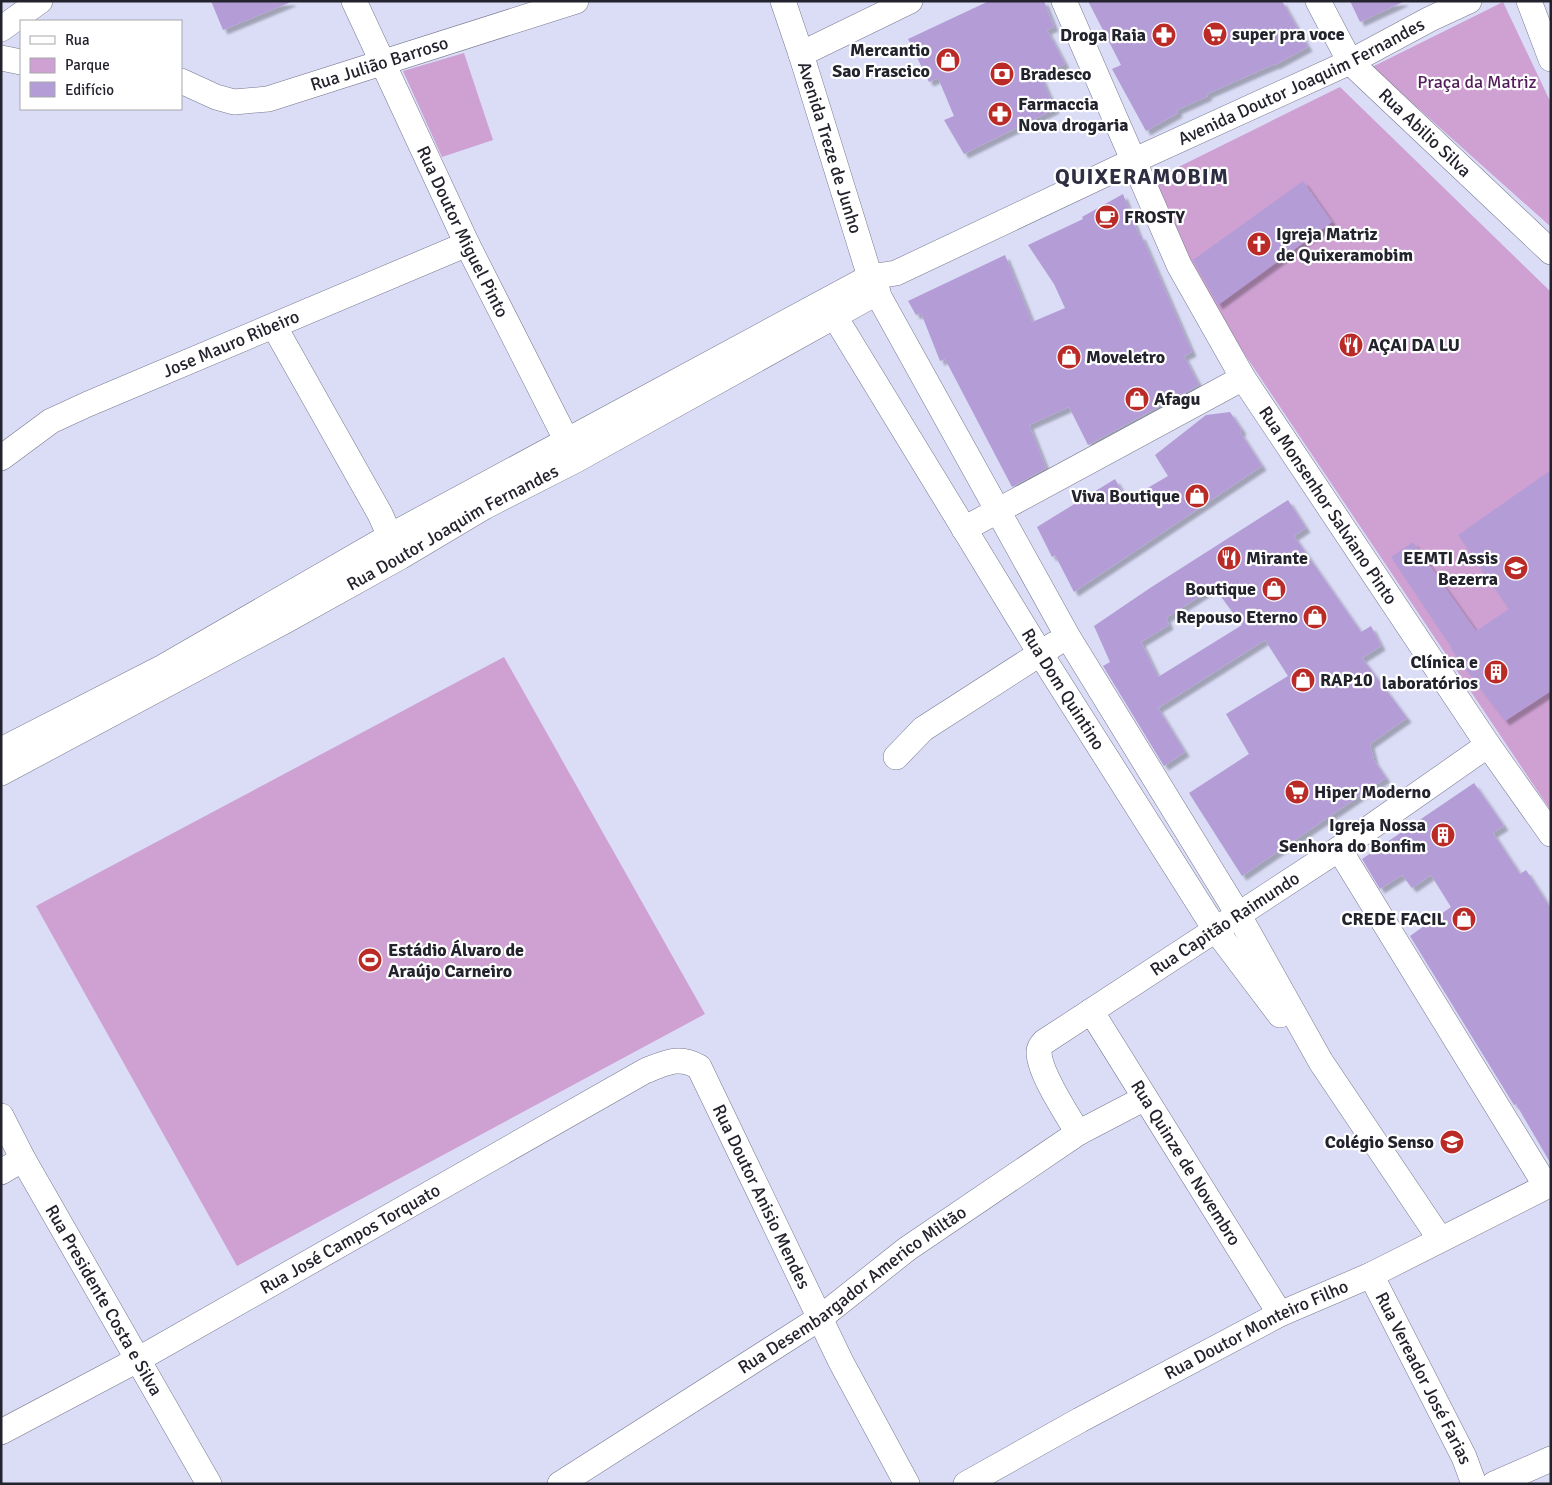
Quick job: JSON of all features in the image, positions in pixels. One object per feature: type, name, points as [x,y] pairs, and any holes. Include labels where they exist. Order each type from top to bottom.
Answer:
[{"type":"street","points":[[1,29],[40,1]]},
{"type":"street","name":"Rua Doutor Miguel Pinto","points":[[354,1],[467,244],[571,451]]},
{"type":"street","name":"Rua Julião Barroso","points":[[182,81],[216,97],[234,102],[268,99],[576,1]]},
{"type":"street","name":"Avenida Treze de Junho","points":[[783,1],[873,285]]},
{"type":"street","points":[[801,54],[910,1]]},
{"type":"street","name":"Rua Monsenhor Salviano Pinto","points":[[1064,1],[1179,265],[1243,378],[1488,745],[1551,834]]},
{"type":"street","name":"Rua Abilio Silva","points":[[1318,1],[1350,62],[1551,252]]},
{"type":"street","name":"Avenida Doutor Joaquim Fernandes","points":[[1133,161],[1350,62],[1430,19],[1469,1]]},
{"type":"street","points":[[1529,1],[1551,59]]},
{"type":"street","points":[[1,58],[20,62]]},
{"type":"street","name":"Rua Doutor Joaquim Fernandes","points":[[1,750],[163,667],[390,536],[571,451],[896,273],[1133,161]]},
{"type":"street","name":"Jose Mauro Ribeiro","points":[[1,458],[51,420],[467,244]]},
{"type":"street","name":"Rua Dom Quintino","points":[[873,285],[1068,636],[1238,914],[1321,1062],[1440,1239]]},
{"type":"street","name":"Rua Dom Quintino","points":[[831,309],[1040,653],[1216,929],[1280,1016],[1321,1062]]},
{"type":"street","points":[[274,326],[380,514],[390,536]]},
{"type":"street","points":[[964,529],[1243,378]]},
{"type":"street","name":"Rua Doutor Joaquim Fernandes","points":[[1,773],[285,621],[400,557],[484,507],[571,451]]},
{"type":"street","points":[[896,757],[923,729],[1068,636]]},
{"type":"street","name":"Rua Capitão Raimundo","points":[[1078,1134],[1043,1071],[1039,1052],[1044,1042],[1339,849],[1488,745]]},
{"type":"street","points":[[1339,849],[1549,1185]]},
{"type":"street","name":"Rua Quinze de Novembro","points":[[1091,1011],[1280,1314]]},
{"type":"street","name":"Rua José Campos Torquato","points":[[1,1432],[138,1359],[645,1070],[676,1060],[692,1063],[699,1067]]},
{"type":"street","name":"Rua Doutor Anisio Mendes","points":[[699,1067],[841,1362],[907,1484]]},
{"type":"street","name":"Rua Desembargador Americo Miltão","points":[[560,1484],[820,1318],[907,1249],[1078,1134],[1144,1098]]},
{"type":"street","name":"Rua Presidente Costa e Silva","points":[[1,1116],[23,1159],[209,1484]]},
{"type":"street","points":[[1,1172],[23,1159]]},
{"type":"street","name":"Rua Doutor Monteiro Filho","points":[[966,1484],[1280,1314],[1372,1275],[1549,1185]]},
{"type":"street","name":"Rua Vereador José Farias","points":[[1372,1275],[1464,1457],[1474,1484]]},
{"type":"street","points":[[1494,1484],[1551,1459]]},
{"type":"green space","name":"Praça da Matriz","points":[[1503,2],[1551,103],[1551,227],[1372,67]]},
{"type":"green space","points":[[464,53],[493,140],[442,157],[403,71]]},
{"type":"green space","points":[[1340,87],[1551,292],[1551,811],[1179,258],[1156,178]]},
{"type":"green space","name":"Estádio Álvaro de Araújo Carneiro","points":[[504,657],[705,1014],[237,1266],[36,906]]},
{"type":"building","points":[[211,1],[291,1],[291,2],[223,30]]},
{"type":"building","points":[[989,1],[1044,1],[1054,27],[1047,30],[1065,64],[1040,75],[1055,109],[964,154],[944,120],[954,116],[938,78],[929,82],[908,39]]},
{"type":"building","points":[[1088,1],[1282,1],[1308,47],[1275,65],[1207,94],[1208,96],[1177,110],[1178,113],[1146,131],[1112,69],[1121,65]]},
{"type":"building","points":[[1350,1],[1405,1],[1360,22]]},
{"type":"building","name":"Igreja Matriz de Quixeramobim","points":[[1303,181],[1332,222],[1218,305],[1193,260]]},
{"type":"building","points":[[1123,194],[1139,236],[1141,235],[1192,352],[1184,356],[1199,385],[1088,445],[1069,407],[1029,425],[1046,468],[1012,487],[945,359],[940,361],[921,313],[916,315],[908,301],[1005,255],[1032,322],[1065,308],[1054,284],[1028,245],[1083,219],[1082,217]]},
{"type":"building","points":[[1230,412],[1242,430],[1240,432],[1262,466],[1074,592],[1055,555],[1052,557],[1037,527],[1115,479],[1127,500],[1168,476],[1155,455],[1206,415]]},
{"type":"building","points":[[1551,470],[1551,691],[1505,721],[1451,649],[1391,557],[1413,542],[1476,631],[1509,609],[1458,535]]},
{"type":"building","points":[[1288,500],[1306,528],[1294,536],[1361,632],[1371,626],[1381,646],[1362,658],[1407,718],[1370,744],[1374,760],[1386,778],[1242,876],[1189,793],[1249,754],[1226,714],[1288,676],[1265,640],[1158,708],[1185,752],[1164,766],[1103,666],[1110,662],[1094,626]],"holes":[[[1214,587],[1242,625],[1158,677],[1141,642],[1169,625],[1166,618]]]},
{"type":"building","points":[[1474,783],[1504,826],[1493,833],[1520,874],[1526,870],[1551,909],[1551,1164],[1516,1104],[1514,1105],[1410,936],[1451,907],[1431,875],[1412,888],[1402,875],[1380,889],[1362,859]]},
{"type":"place","name":"super pra voce","points":[[1215,34]]},
{"type":"place","name":"Droga Raia","points":[[1164,35]]},
{"type":"place","name":"Mercantio Sao Frascico","points":[[948,60]]},
{"type":"place","name":"Bradesco","points":[[1002,74]]},
{"type":"place","name":"Farmaccia Nova drogaria","points":[[1000,114]]},
{"type":"place","name":"FROSTY","points":[[1107,217]]},
{"type":"place","name":"Igreja Matriz de Quixeramobim","points":[[1259,244]]},
{"type":"place","name":"AÇAI DA LU","points":[[1351,345]]},
{"type":"place","name":"Moveletro","points":[[1069,357]]},
{"type":"place","name":"Afagu","points":[[1137,399]]},
{"type":"place","name":"Viva Boutique","points":[[1197,496]]},
{"type":"place","name":"Mirante","points":[[1229,558]]},
{"type":"place","name":"EEMTI Assis Bezerra","points":[[1516,568]]},
{"type":"place","name":"Boutique","points":[[1274,589]]},
{"type":"place","name":"Repouso Eterno","points":[[1315,617]]},
{"type":"place","name":"Clínica e laboratórios","points":[[1496,672]]},
{"type":"place","name":"RAP10","points":[[1303,680]]},
{"type":"place","name":"Hiper Moderno","points":[[1297,792]]},
{"type":"place","name":"Igreja Nossa Senhora do Bonfim","points":[[1443,835]]},
{"type":"place","name":"CREDE FACIL","points":[[1464,919]]},
{"type":"place","name":"Estádio Álvaro de Araújo Carneiro","points":[[370,960]]},
{"type":"place","name":"Colégio Senso","points":[[1452,1142]]},
{"type":"district","name":"QUIXERAMOBIM","points":[[1142,176]]}]
